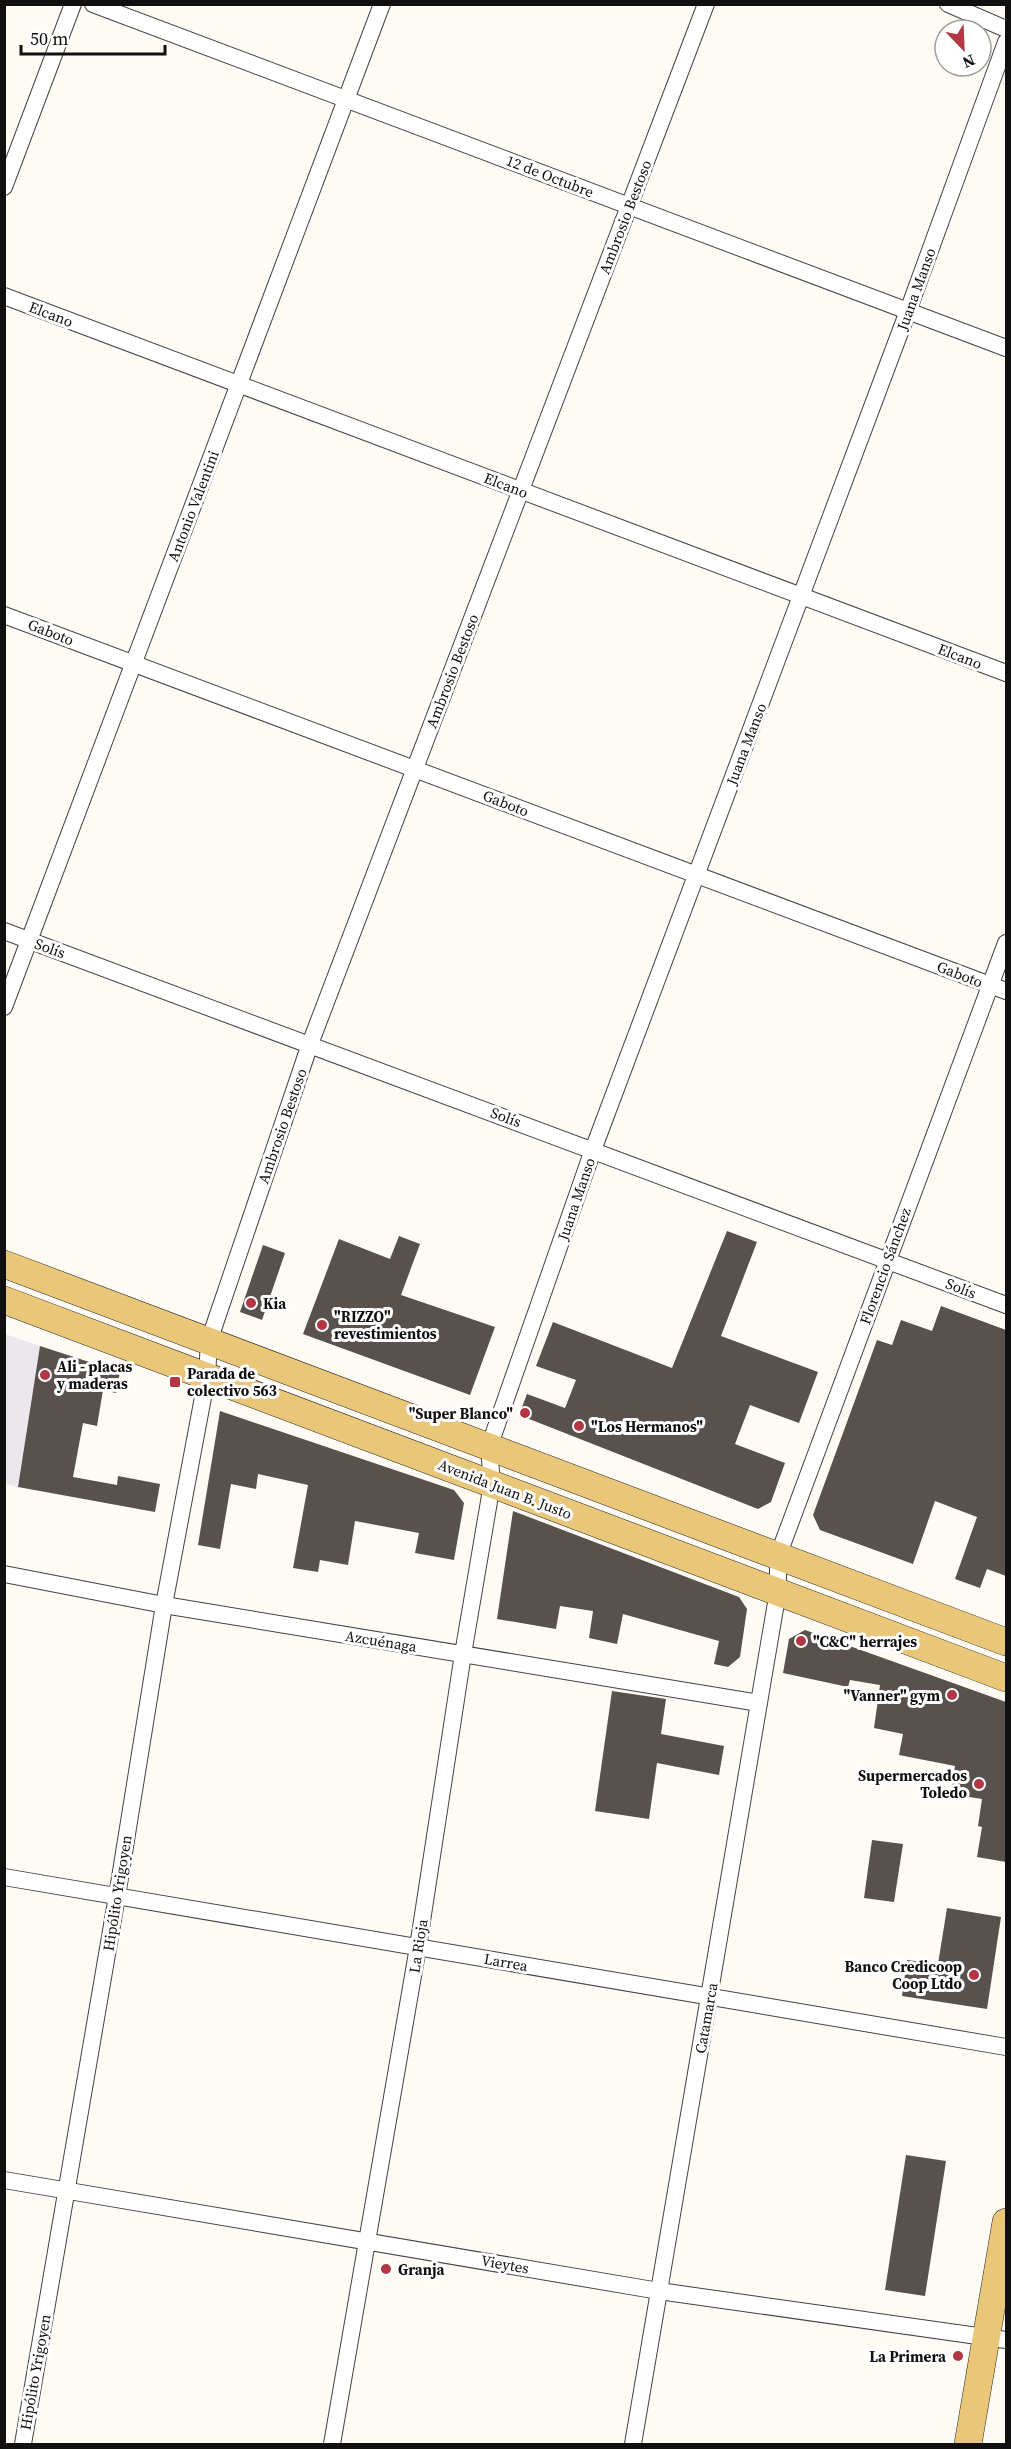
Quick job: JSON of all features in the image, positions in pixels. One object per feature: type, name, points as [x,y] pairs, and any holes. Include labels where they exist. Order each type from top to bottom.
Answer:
[{"type":"main road","points":[[4,1264],[1006,1642]]},
{"type":"main road","name":"Avenida Juan B. Justo","points":[[4,1300],[1006,1678]]},
{"type":"main road","points":[[968,2445],[997,2338],[1006,2222]]},
{"type":"street","points":[[4,187],[73,4]]},
{"type":"street","name":"12 de Octubre","points":[[93,4],[1006,348]]},
{"type":"street","name":"Antonio Valentini","points":[[4,1007],[382,4]]},
{"type":"street","name":"Ambrosio Bestoso","points":[[209,1341],[310,1044],[706,4]]},
{"type":"street","points":[[948,4],[1006,29]]},
{"type":"street","name":"Juana Manso","points":[[489,1447],[593,1150],[908,311],[1006,42]]},
{"type":"street","name":"Elcano","points":[[4,296],[1006,673]]},
{"type":"street","name":"Gaboto","points":[[4,615],[999,988]]},
{"type":"street","name":"Solís","points":[[4,930],[1006,1305]]},
{"type":"street","name":"Florencio Sánchez","points":[[778,1591],[778,1556],[888,1260],[999,988],[1006,943]]},
{"type":"street","name":"Hipólito Yrigoyen","points":[[23,2445],[117,1896],[164,1605],[207,1376],[209,1341]]},
{"type":"street","name":"La Rioja","points":[[332,2445],[418,1947],[463,1654],[492,1484],[489,1447]]},
{"type":"street","name":"Azcuénaga","points":[[4,1574],[164,1605],[759,1703]]},
{"type":"street","name":"Catamarca","points":[[633,2445],[778,1591]]},
{"type":"street","name":"Larrea","points":[[4,1877],[1006,2047]]},
{"type":"street","name":"Vieytes","points":[[4,2180],[659,2290],[997,2338]]},
{"type":"shaded area","points":[[5,1334],[40,1346],[18,1487],[5,1484]]},
{"type":"building","points":[[727,1231],[757,1242],[721,1336],[818,1372],[799,1423],[750,1405],[735,1444],[785,1463],[771,1502],[758,1509],[519,1415],[527,1394],[565,1408],[576,1380],[536,1366],[553,1322],[672,1368]]},
{"type":"building","points":[[399,1236],[420,1244],[401,1295],[495,1327],[470,1395],[303,1334],[339,1239],[390,1259]]},
{"type":"building","points":[[263,1245],[285,1253],[262,1320],[240,1312]]},
{"type":"building","points":[[941,1306],[1006,1330],[1006,1576],[987,1569],[980,1588],[955,1579],[977,1517],[935,1501],[913,1564],[820,1530],[813,1515],[877,1340],[892,1345],[901,1320],[932,1331]]},
{"type":"building","points":[[40,1346],[120,1372],[116,1393],[103,1390],[97,1426],[83,1423],[73,1477],[117,1485],[118,1476],[160,1484],[155,1512],[18,1487]]},
{"type":"building","points":[[220,1411],[454,1490],[464,1503],[454,1560],[415,1553],[419,1533],[355,1521],[348,1565],[320,1560],[318,1572],[293,1568],[308,1485],[258,1474],[256,1489],[231,1484],[220,1549],[198,1545]]},
{"type":"building","points":[[513,1511],[739,1597],[747,1609],[740,1657],[728,1667],[714,1664],[719,1641],[623,1614],[617,1644],[589,1638],[593,1611],[560,1606],[556,1629],[497,1619]]},
{"type":"building","points":[[805,1630],[1006,1702],[1006,1862],[977,1857],[982,1827],[978,1826],[982,1799],[951,1794],[955,1766],[899,1755],[903,1734],[874,1728],[880,1685],[850,1680],[848,1687],[783,1673],[789,1639]]},
{"type":"building","points":[[612,1691],[666,1699],[661,1734],[724,1746],[719,1775],[657,1763],[649,1819],[595,1811]]},
{"type":"building","points":[[872,1840],[903,1844],[894,1902],[864,1898]]},
{"type":"building","name":"Banco Credicoop Coop Ltdo","points":[[947,1908],[1001,1917],[987,2009],[902,1996],[907,1960],[938,1964]]},
{"type":"building","points":[[906,2155],[946,2161],[925,2296],[885,2290]]},
{"type":"place","name":"Kia","points":[[251,1303]]},
{"type":"place","name":"\"RIZZO\" revestimientos","points":[[322,1325]]},
{"type":"place","name":"Ali - placas y maderas","points":[[45,1375]]},
{"type":"place","name":"Parada de colectivo 563","points":[[175,1382]]},
{"type":"place","name":"\"Super Blanco\"","points":[[525,1413]]},
{"type":"place","name":"\"Los Hermanos\"","points":[[579,1426]]},
{"type":"place","name":"\"C&C\" herrajes","points":[[801,1641]]},
{"type":"place","name":"\"Vanner\" gym","points":[[952,1695]]},
{"type":"place","name":"Supermercados Toledo","points":[[979,1784]]},
{"type":"place","name":"Banco Credicoop Coop Ltdo","points":[[974,1975]]},
{"type":"place","name":"Granja","points":[[386,2269]]},
{"type":"place","name":"La Primera","points":[[958,2356]]}]
